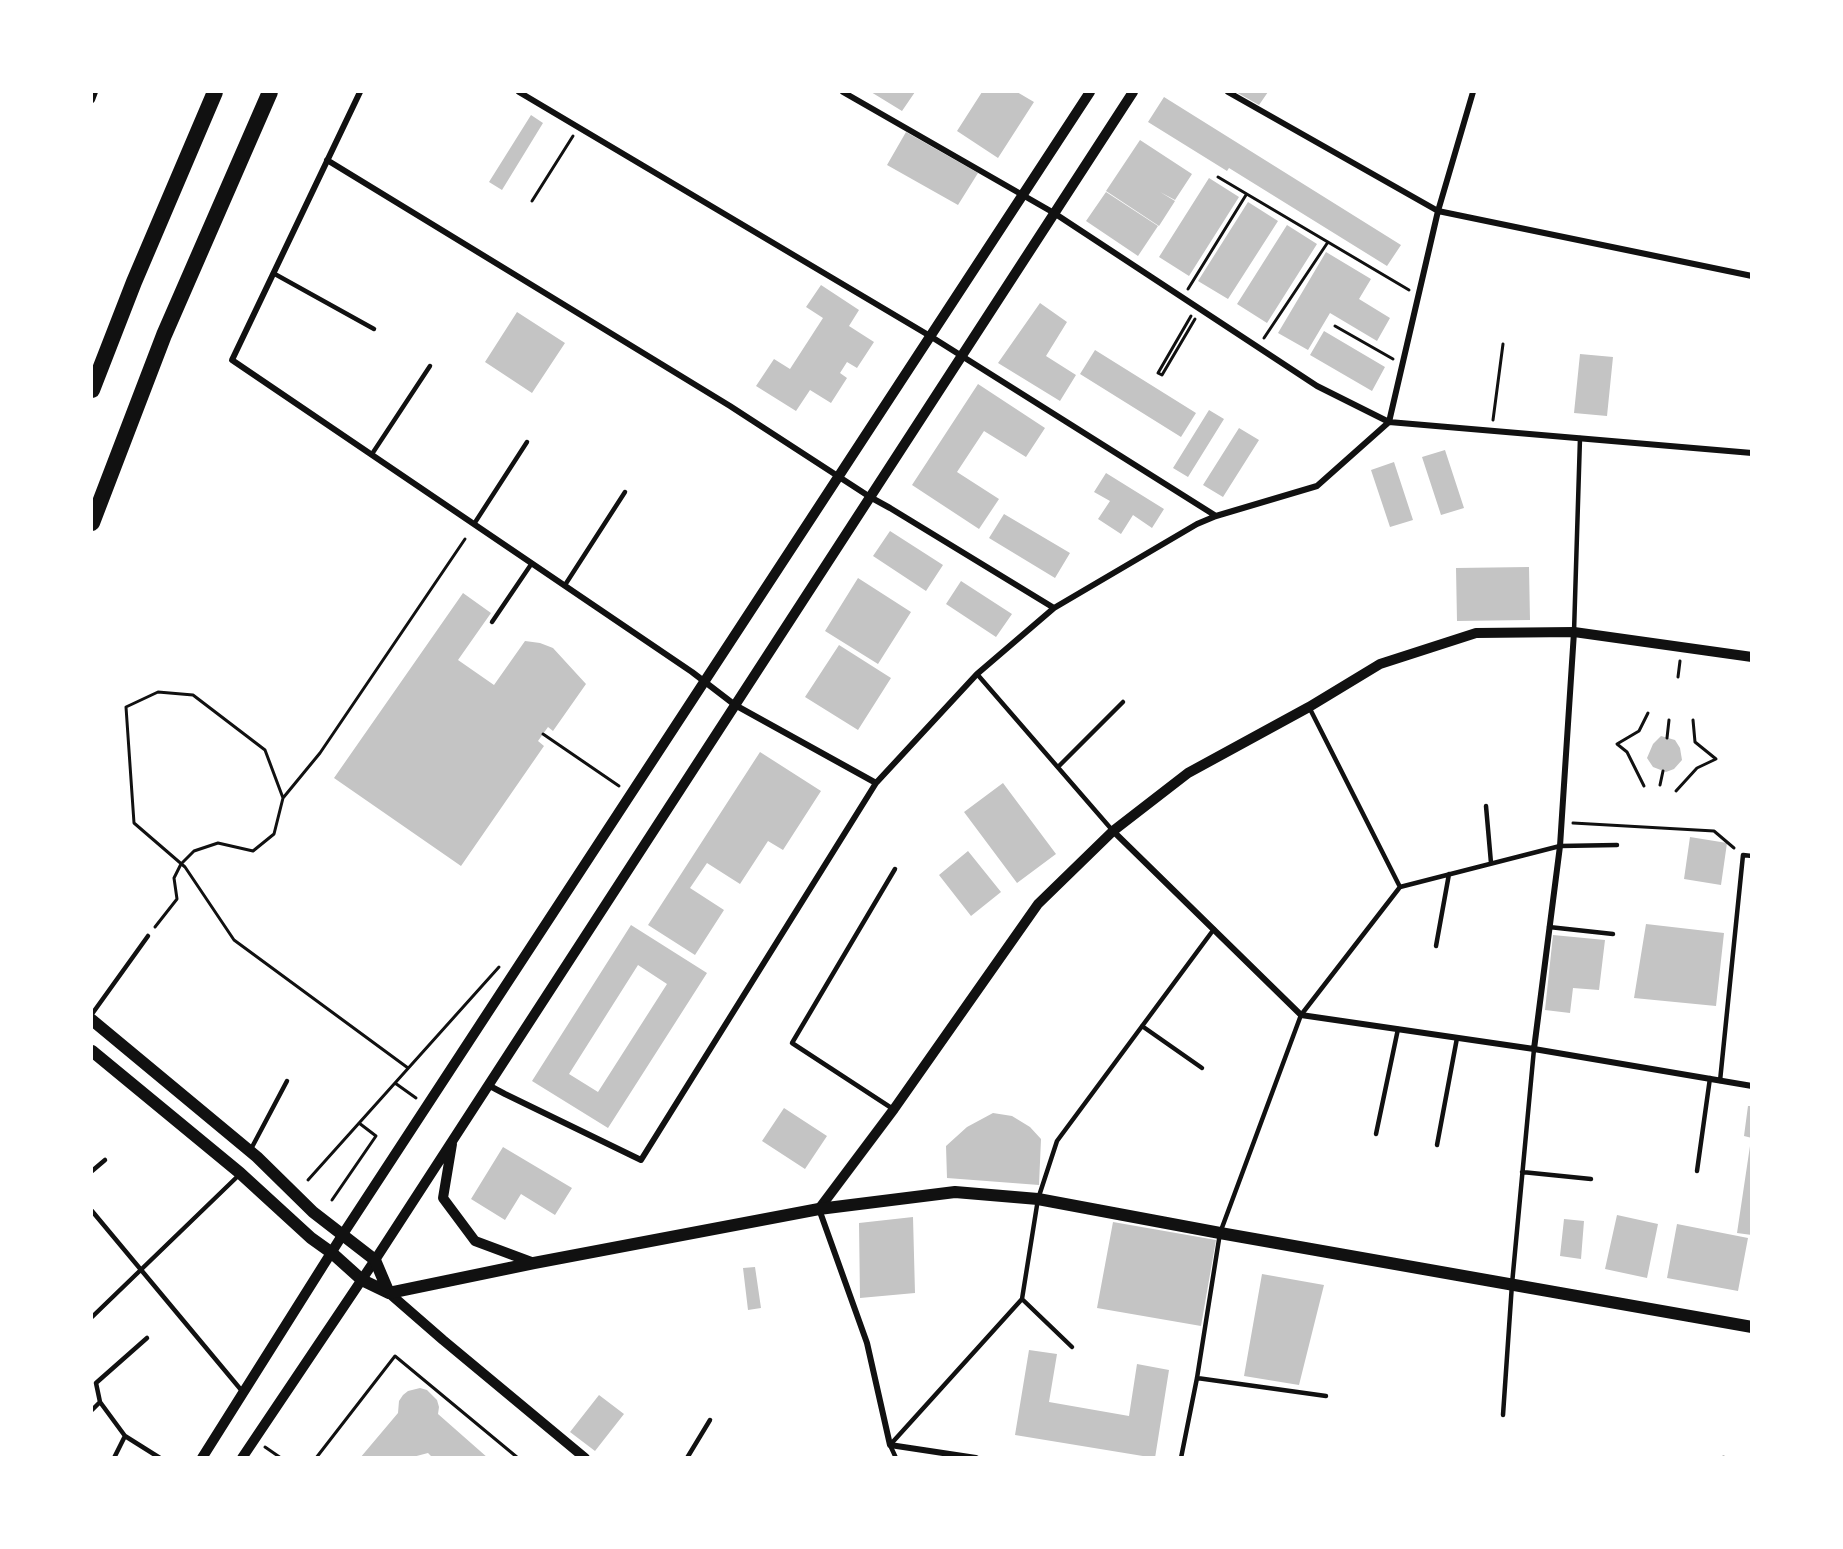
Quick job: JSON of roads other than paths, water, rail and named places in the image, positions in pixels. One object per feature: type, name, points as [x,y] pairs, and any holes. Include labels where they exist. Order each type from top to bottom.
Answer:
[{"type":"highway","points":[[92,390],[134,282],[215,92]]},
{"type":"highway","points":[[92,523],[164,335],[270,92]]},
{"type":"main road","points":[[92,1020],[249,1151],[313,1212],[375,1260],[389,1293]]},
{"type":"main road","points":[[92,1051],[240,1173],[311,1238],[362,1280],[389,1293],[819,1209],[956,1192],[1038,1199],[1752,1327]]},
{"type":"street","points":[[92,100],[95,92]]},
{"type":"street","points":[[360,92],[232,360],[565,585],[735,705],[876,783]]},
{"type":"street","points":[[519,92],[962,355],[1216,516]]},
{"type":"street","points":[[843,92],[1054,213],[1317,386],[1389,422],[1752,453]]},
{"type":"street","points":[[202,1458],[343,1234],[1090,92]]},
{"type":"street","points":[[242,1458],[362,1280],[1133,92]]},
{"type":"street","points":[[1228,92],[1438,211],[1752,276]]},
{"type":"street","points":[[488,1085],[641,1160],[876,783],[977,674],[1054,608],[1197,524],[1216,516],[1317,486],[1389,422],[1438,211],[1473,92]]},
{"type":"street","points":[[327,160],[730,406],[870,497],[1054,608]]},
{"type":"street","points":[[1534,1049],[1560,846],[1574,632]]},
{"type":"street","points":[[976,1458],[890,1445],[867,1343],[819,1209],[894,1109],[1038,904],[1113,831],[1188,773],[1309,707],[1380,664],[1476,633],[1574,632],[1752,657]]},
{"type":"street","points":[[1113,831],[1300,1015],[1534,1049],[1752,1086]]},
{"type":"street","points":[[453,1139],[443,1198],[475,1240],[534,1263]]},
{"type":"street","points":[[389,1293],[585,1458]]},
{"type":"lane","points":[[273,273],[374,329]]},
{"type":"lane","points":[[372,454],[430,366]]},
{"type":"lane","points":[[1574,632],[1580,438]]},
{"type":"lane","points":[[474,524],[527,442]]},
{"type":"lane","points":[[565,585],[625,492]]},
{"type":"lane","points":[[492,622],[532,563]]},
{"type":"lane","points":[[977,674],[1113,831]]},
{"type":"lane","points":[[1058,767],[1123,702]]},
{"type":"lane","points":[[1309,707],[1400,887]]},
{"type":"lane","points":[[1486,806],[1491,863]]},
{"type":"lane","points":[[1181,1458],[1197,1377],[1220,1233],[1300,1015],[1400,887],[1560,846],[1617,845]]},
{"type":"lane","points":[[1720,1081],[1743,855],[1752,856]]},
{"type":"lane","points":[[894,1109],[792,1043],[895,869]]},
{"type":"lane","points":[[1436,946],[1449,874]]},
{"type":"lane","points":[[1549,927],[1613,934]]},
{"type":"lane","points":[[896,1458],[890,1445],[1022,1299],[1038,1199],[1058,1141],[1214,929]]},
{"type":"lane","points":[[92,1014],[148,936]]},
{"type":"lane","points":[[1142,1026],[1202,1068]]},
{"type":"lane","points":[[1376,1134],[1398,1029]]},
{"type":"lane","points":[[1437,1145],[1457,1038]]},
{"type":"lane","points":[[1503,1415],[1512,1284],[1534,1049]]},
{"type":"lane","points":[[1697,1171],[1710,1078]]},
{"type":"lane","points":[[249,1151],[287,1081]]},
{"type":"lane","points":[[92,1171],[105,1160]]},
{"type":"lane","points":[[1522,1172],[1591,1179]]},
{"type":"lane","points":[[92,1317],[240,1173]]},
{"type":"lane","points":[[92,1211],[243,1392]]},
{"type":"lane","points":[[1022,1299],[1072,1347]]},
{"type":"lane","points":[[147,1338],[96,1383],[100,1402],[125,1436],[160,1458]]},
{"type":"lane","points":[[1197,1377],[1326,1396]]},
{"type":"lane","points":[[92,1410],[100,1402]]},
{"type":"lane","points":[[687,1458],[710,1420]]},
{"type":"lane","points":[[114,1458],[125,1436]]}]
